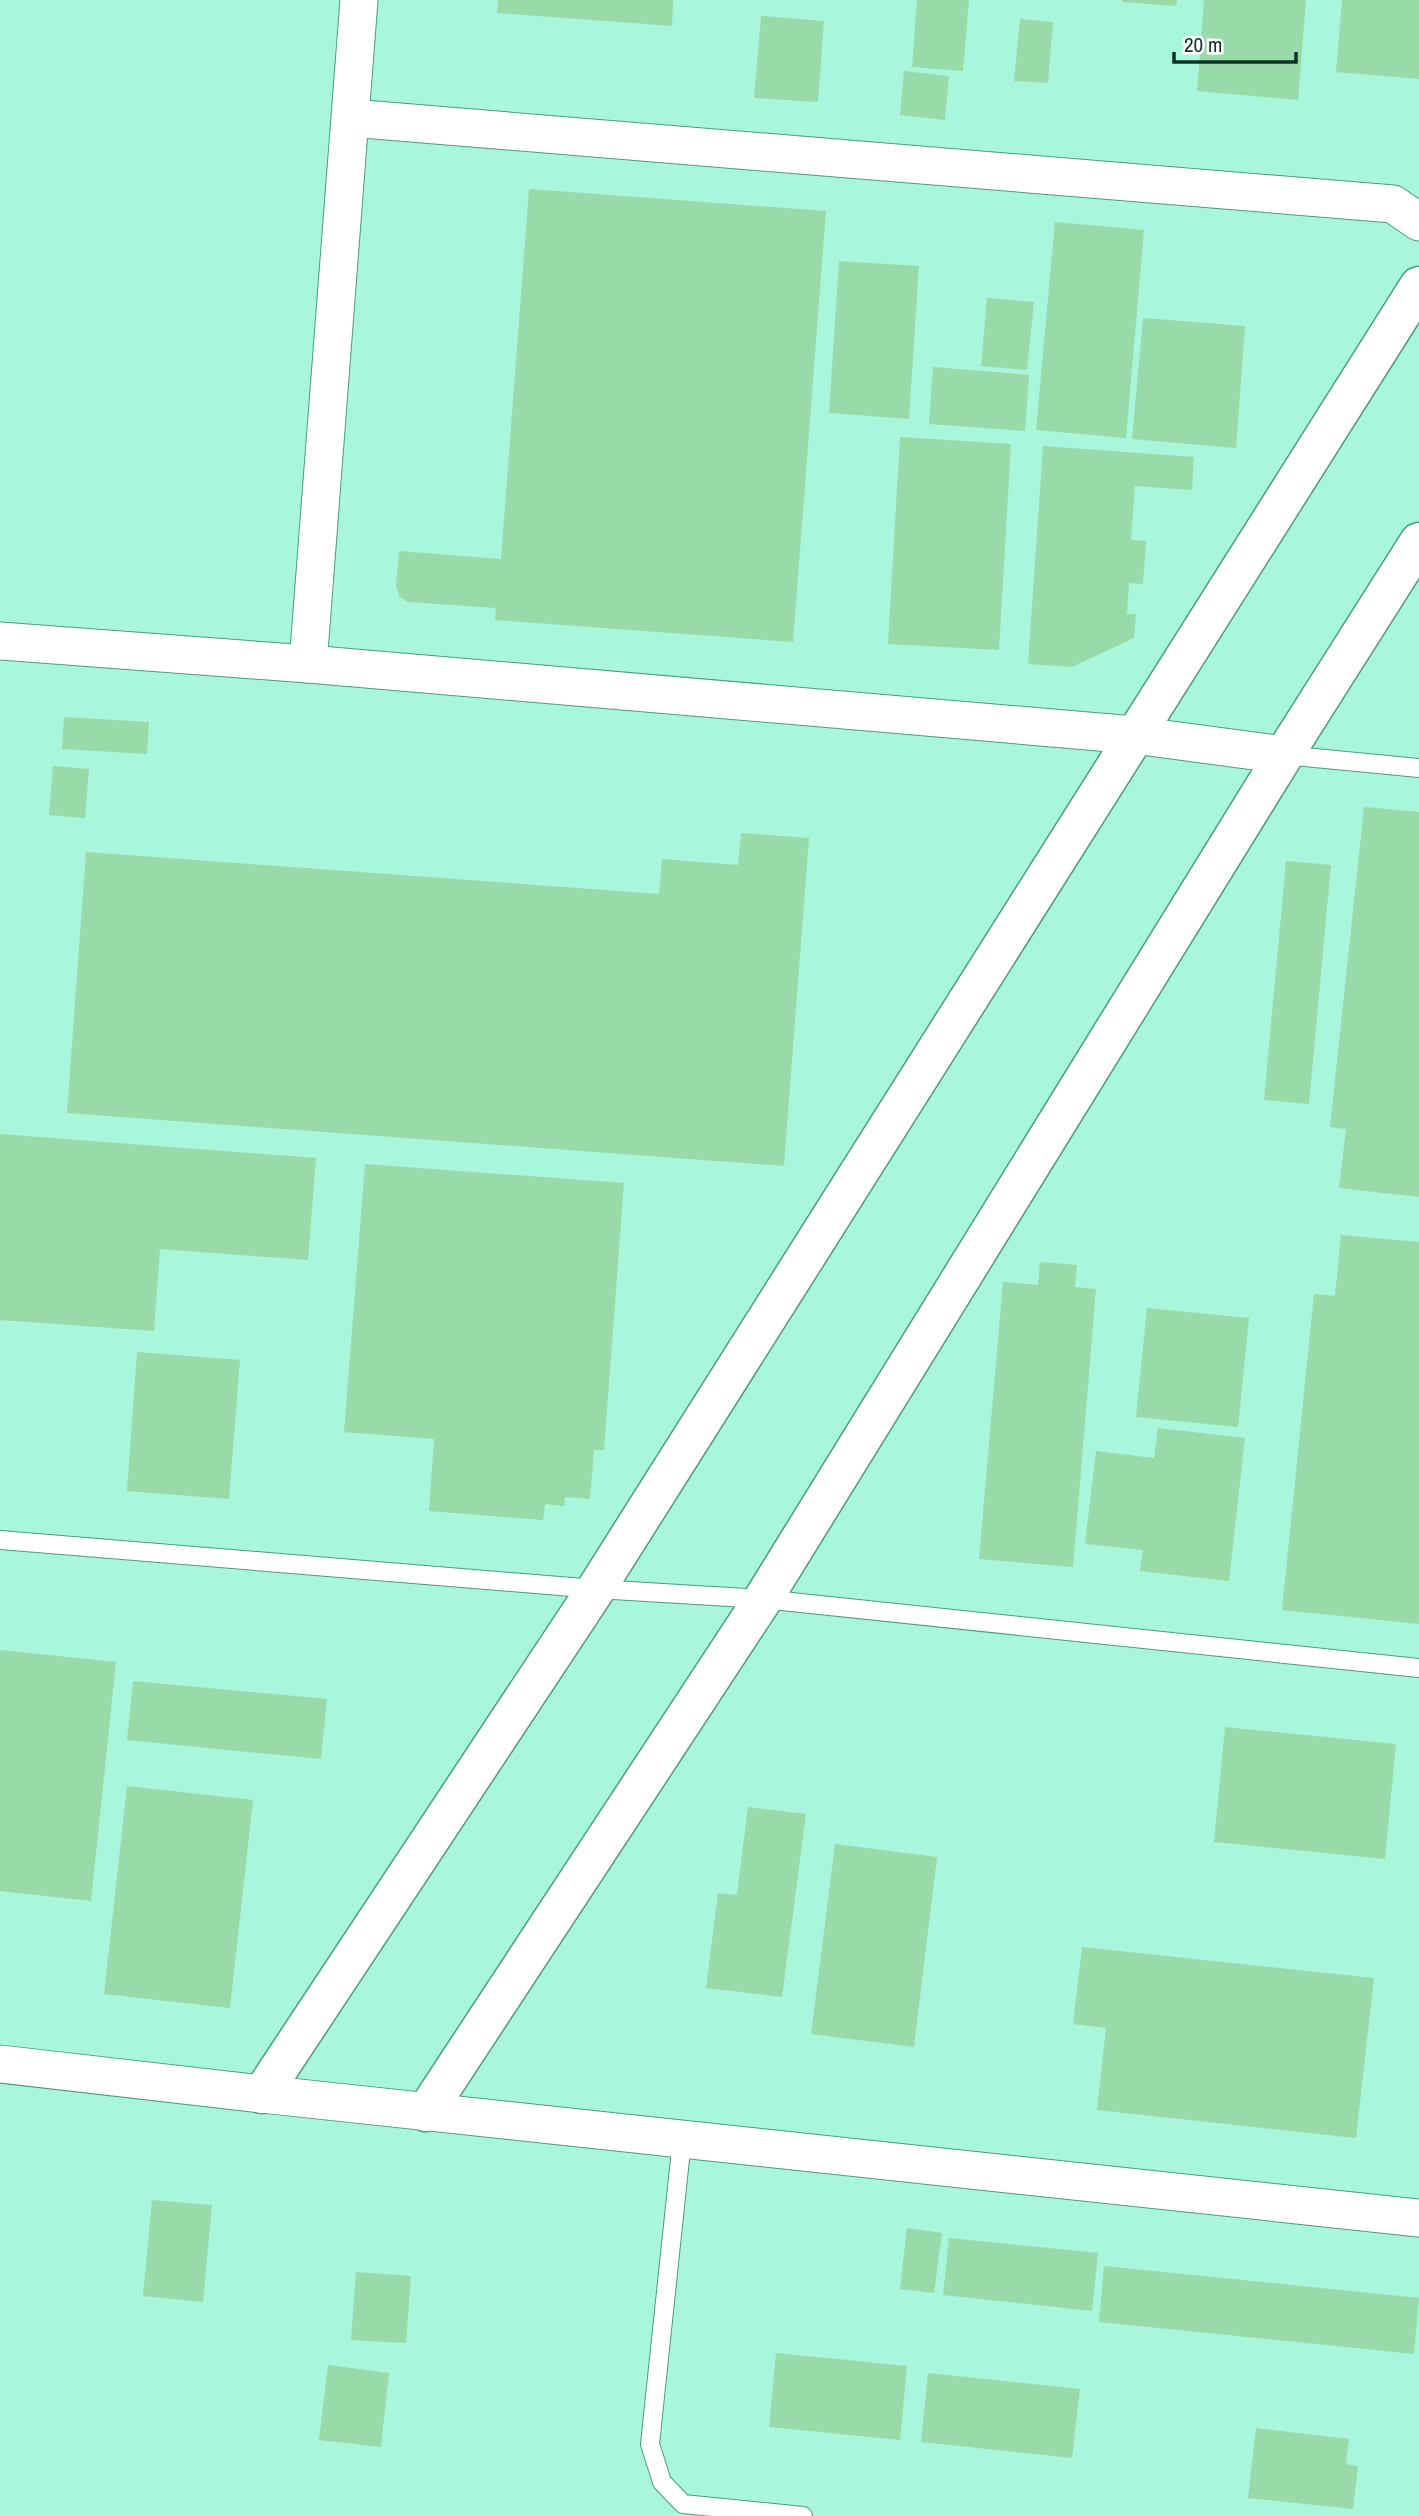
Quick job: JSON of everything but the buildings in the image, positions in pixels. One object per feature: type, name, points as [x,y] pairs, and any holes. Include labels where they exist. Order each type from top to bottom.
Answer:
[{"type":"street","points":[[308,664],[359,0]]},
{"type":"street","points":[[351,118],[1393,204],[1419,222]]},
{"type":"street","points":[[262,2094],[596,1590],[1419,286]]},
{"type":"street","points":[[426,2112],[763,1600],[1284,755],[1419,542]]},
{"type":"street","points":[[0,640],[1135,735],[1284,755]]},
{"type":"street","points":[[0,2064],[1419,2218]]},
{"type":"lane","points":[[1284,755],[1419,768]]},
{"type":"lane","points":[[0,1540],[596,1590],[763,1600],[1419,1668]]},
{"type":"lane","points":[[682,2140],[650,2444],[662,2482],[683,2504],[803,2516]]}]
